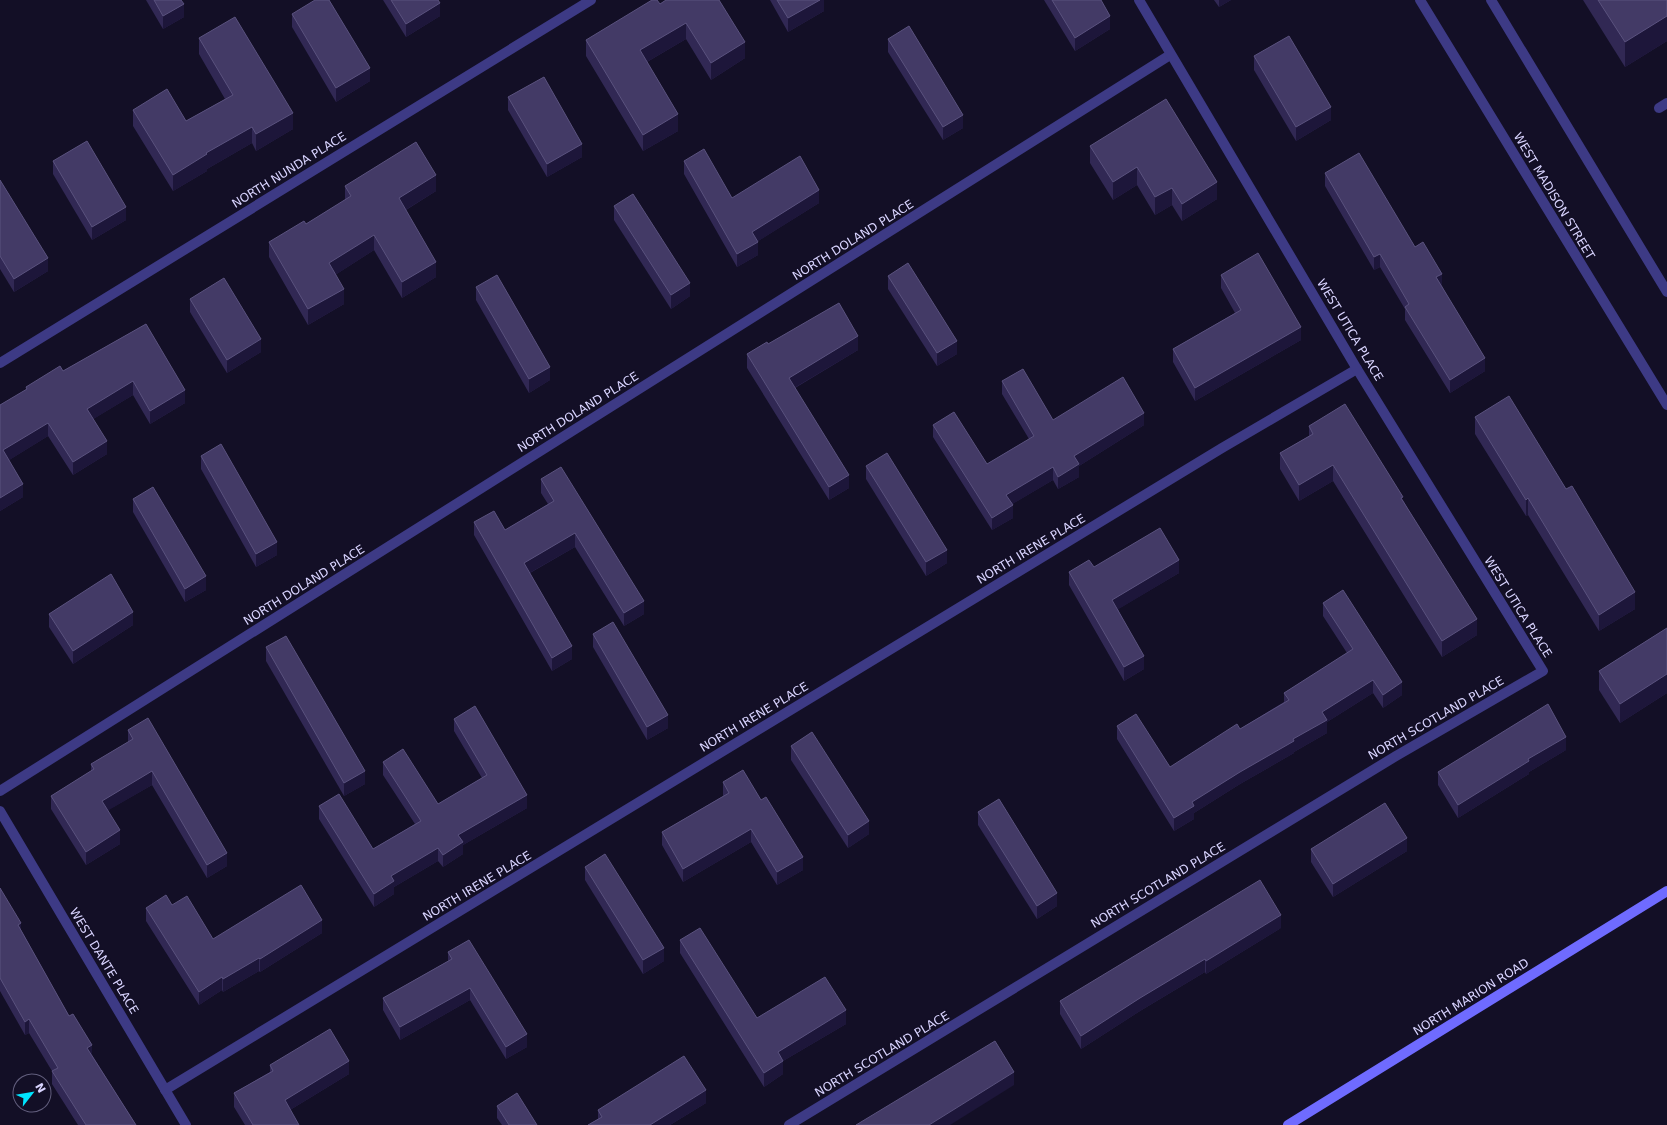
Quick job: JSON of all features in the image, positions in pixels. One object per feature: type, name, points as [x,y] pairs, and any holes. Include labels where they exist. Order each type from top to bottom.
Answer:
[{"type":"main road","name":"NORTH MARION ROAD","points":[[1288,1125],[1667,891]]},
{"type":"street","name":"NORTH NUNDA PLACE","points":[[0,363],[591,0]]},
{"type":"street","name":"WEST UTICA PLACE","points":[[1139,0],[1170,55],[1357,369],[1543,671]]},
{"type":"street","name":"WEST MADISON STREET","points":[[1420,0],[1667,405]]},
{"type":"street","points":[[1491,0],[1667,292]]},
{"type":"street","name":"NORTH DOLAND PLACE","points":[[0,791],[1170,55]]},
{"type":"street","name":"NORTH IRENE PLACE","points":[[165,1090],[1195,465],[1357,369]]},
{"type":"street","name":"NORTH SCOTLAND PLACE","points":[[790,1125],[1396,756],[1543,671]]},
{"type":"street","name":"WEST DANTE PLACE","points":[[0,811],[186,1125]]},
{"type":"building","points":[[154,0],[181,0],[184,4],[163,16]]},
{"type":"building","points":[[315,0],[329,0],[370,68],[336,88],[292,14]]},
{"type":"building","points":[[391,0],[438,0],[440,3],[406,24]]},
{"type":"building","points":[[652,0],[657,0],[660,4],[666,0],[719,0],[745,42],[711,63],[686,23],[640,50],[678,114],[643,135],[586,40]]},
{"type":"building","points":[[777,0],[820,0],[788,18]]},
{"type":"building","points":[[1052,0],[1101,0],[1110,16],[1075,38]]},
{"type":"building","points":[[1598,0],[1667,0],[1667,16],[1625,42]]},
{"type":"building","points":[[235,17],[293,113],[256,134],[252,127],[206,153],[207,154],[173,175],[133,110],[167,89],[186,121],[233,95],[199,38]]},
{"type":"building","points":[[909,26],[963,115],[943,127],[888,39]]},
{"type":"building","points":[[1289,36],[1331,107],[1296,127],[1254,56]]},
{"type":"building","points":[[544,77],[582,144],[547,164],[508,97]]},
{"type":"building","points":[[1166,99],[1217,182],[1182,204],[1172,188],[1155,197],[1137,167],[1113,182],[1090,146]]},
{"type":"building","points":[[87,141],[126,207],[92,227],[53,161]]},
{"type":"building","points":[[416,142],[436,175],[399,198],[436,262],[402,282],[374,235],[329,263],[344,289],[308,309],[269,242],[304,221],[306,224],[351,196],[345,186]]},
{"type":"building","points":[[704,149],[732,198],[800,156],[819,190],[752,232],[758,242],[737,254],[684,161]]},
{"type":"building","points":[[1359,153],[1415,247],[1423,242],[1442,274],[1436,277],[1485,358],[1450,380],[1405,307],[1409,304],[1380,254],[1374,257],[1325,173]]},
{"type":"building","points":[[0,180],[48,258],[14,279],[0,256]]},
{"type":"building","points":[[633,194],[690,283],[671,295],[614,206]]},
{"type":"building","points":[[1258,253],[1301,327],[1195,388],[1173,349],[1241,310],[1221,275]]},
{"type":"building","points":[[908,263],[957,341],[937,353],[888,276]]},
{"type":"building","points":[[497,275],[550,367],[529,379],[476,287]]},
{"type":"building","points":[[224,278],[261,339],[227,360],[190,299]]},
{"type":"building","points":[[839,303],[858,336],[789,378],[849,475],[829,487],[747,354],[767,342],[768,344]]},
{"type":"building","points":[[146,324],[185,390],[150,411],[133,381],[87,409],[107,441],[73,462],[48,423],[3,450],[23,484],[0,498],[0,405],[27,389],[26,387],[60,366],[63,371]]},
{"type":"building","points":[[1023,369],[1053,420],[1123,377],[1144,413],[1074,456],[1079,464],[1058,477],[1053,467],[1006,495],[1013,505],[992,518],[933,425],[954,412],[987,464],[1034,436],[1002,381]]},
{"type":"building","points":[[1509,396],[1566,489],[1572,486],[1635,592],[1599,615],[1528,498],[1526,500],[1475,417]]},
{"type":"building","points":[[1345,404],[1403,497],[1401,498],[1477,619],[1442,641],[1333,465],[1299,485],[1280,453],[1313,434],[1309,426]]},
{"type":"building","points":[[221,444],[277,542],[256,554],[201,456]]},
{"type":"building","points":[[887,453],[947,550],[926,562],[866,466]]},
{"type":"building","points":[[561,467],[644,601],[624,613],[575,533],[524,563],[572,646],[552,658],[474,522],[494,511],[505,530],[554,501],[541,479]]},
{"type":"building","points":[[153,487],[206,576],[185,589],[133,499]]},
{"type":"building","points":[[1160,528],[1179,560],[1112,600],[1144,656],[1124,667],[1069,572],[1089,560],[1094,567]]},
{"type":"building","points":[[111,574],[133,612],[73,651],[49,614]]},
{"type":"building","points":[[1343,590],[1402,682],[1383,695],[1373,680],[1322,712],[1327,720],[1293,739],[1294,741],[1192,802],[1194,806],[1174,818],[1117,726],[1136,714],[1170,767],[1237,724],[1240,729],[1289,700],[1284,693],[1353,649],[1323,603]]},
{"type":"building","points":[[613,622],[668,715],[647,727],[593,634]]},
{"type":"building","points":[[1667,628],[1667,674],[1620,704],[1599,671]]},
{"type":"building","points":[[286,636],[365,771],[344,783],[266,647]]},
{"type":"building","points":[[1548,704],[1566,737],[1528,759],[1529,761],[1458,805],[1438,772]]},
{"type":"building","points":[[475,706],[527,795],[458,835],[463,842],[443,855],[438,848],[391,876],[394,881],[374,894],[319,806],[339,794],[373,849],[421,821],[383,762],[403,749],[438,804],[487,775],[454,719]]},
{"type":"building","points":[[148,718],[227,853],[207,865],[152,771],[102,801],[120,830],[86,852],[51,796],[94,769],[91,764],[133,739],[128,730]]},
{"type":"building","points":[[812,732],[869,821],[848,835],[791,746]]},
{"type":"building","points":[[743,770],[761,800],[766,797],[803,857],[777,872],[751,829],[683,869],[662,832],[729,793],[723,782]]},
{"type":"building","points":[[999,799],[1057,893],[1037,906],[978,812]]},
{"type":"building","points":[[1385,803],[1407,838],[1333,884],[1311,849]]},
{"type":"building","points":[[605,854],[664,948],[643,960],[585,867]]},
{"type":"building","points":[[1260,880],[1281,915],[1206,961],[1205,959],[1140,998],[1081,1036],[1060,1001]]},
{"type":"building","points":[[301,885],[322,920],[260,959],[259,958],[223,979],[222,977],[199,992],[146,908],[166,895],[172,905],[187,896],[213,939]]},
{"type":"building","points":[[0,888],[21,923],[18,925],[69,1016],[73,1014],[92,1045],[87,1048],[136,1125],[86,1125],[52,1071],[58,1068],[29,1019],[25,1022],[0,978]]},
{"type":"building","points":[[700,928],[757,1018],[825,977],[846,1010],[778,1052],[783,1061],[764,1073],[680,940]]},
{"type":"building","points":[[469,940],[527,1034],[506,1047],[470,988],[400,1027],[383,998],[452,959],[448,952]]},
{"type":"building","points":[[330,1029],[349,1061],[285,1100],[299,1125],[253,1125],[234,1093],[273,1071],[270,1065]]},
{"type":"building","points":[[995,1041],[1014,1072],[929,1125],[856,1125]]},
{"type":"building","points":[[684,1056],[706,1090],[650,1125],[588,1125],[602,1117],[598,1110]]},
{"type":"building","points":[[517,1093],[537,1125],[509,1125],[497,1106]]}]
